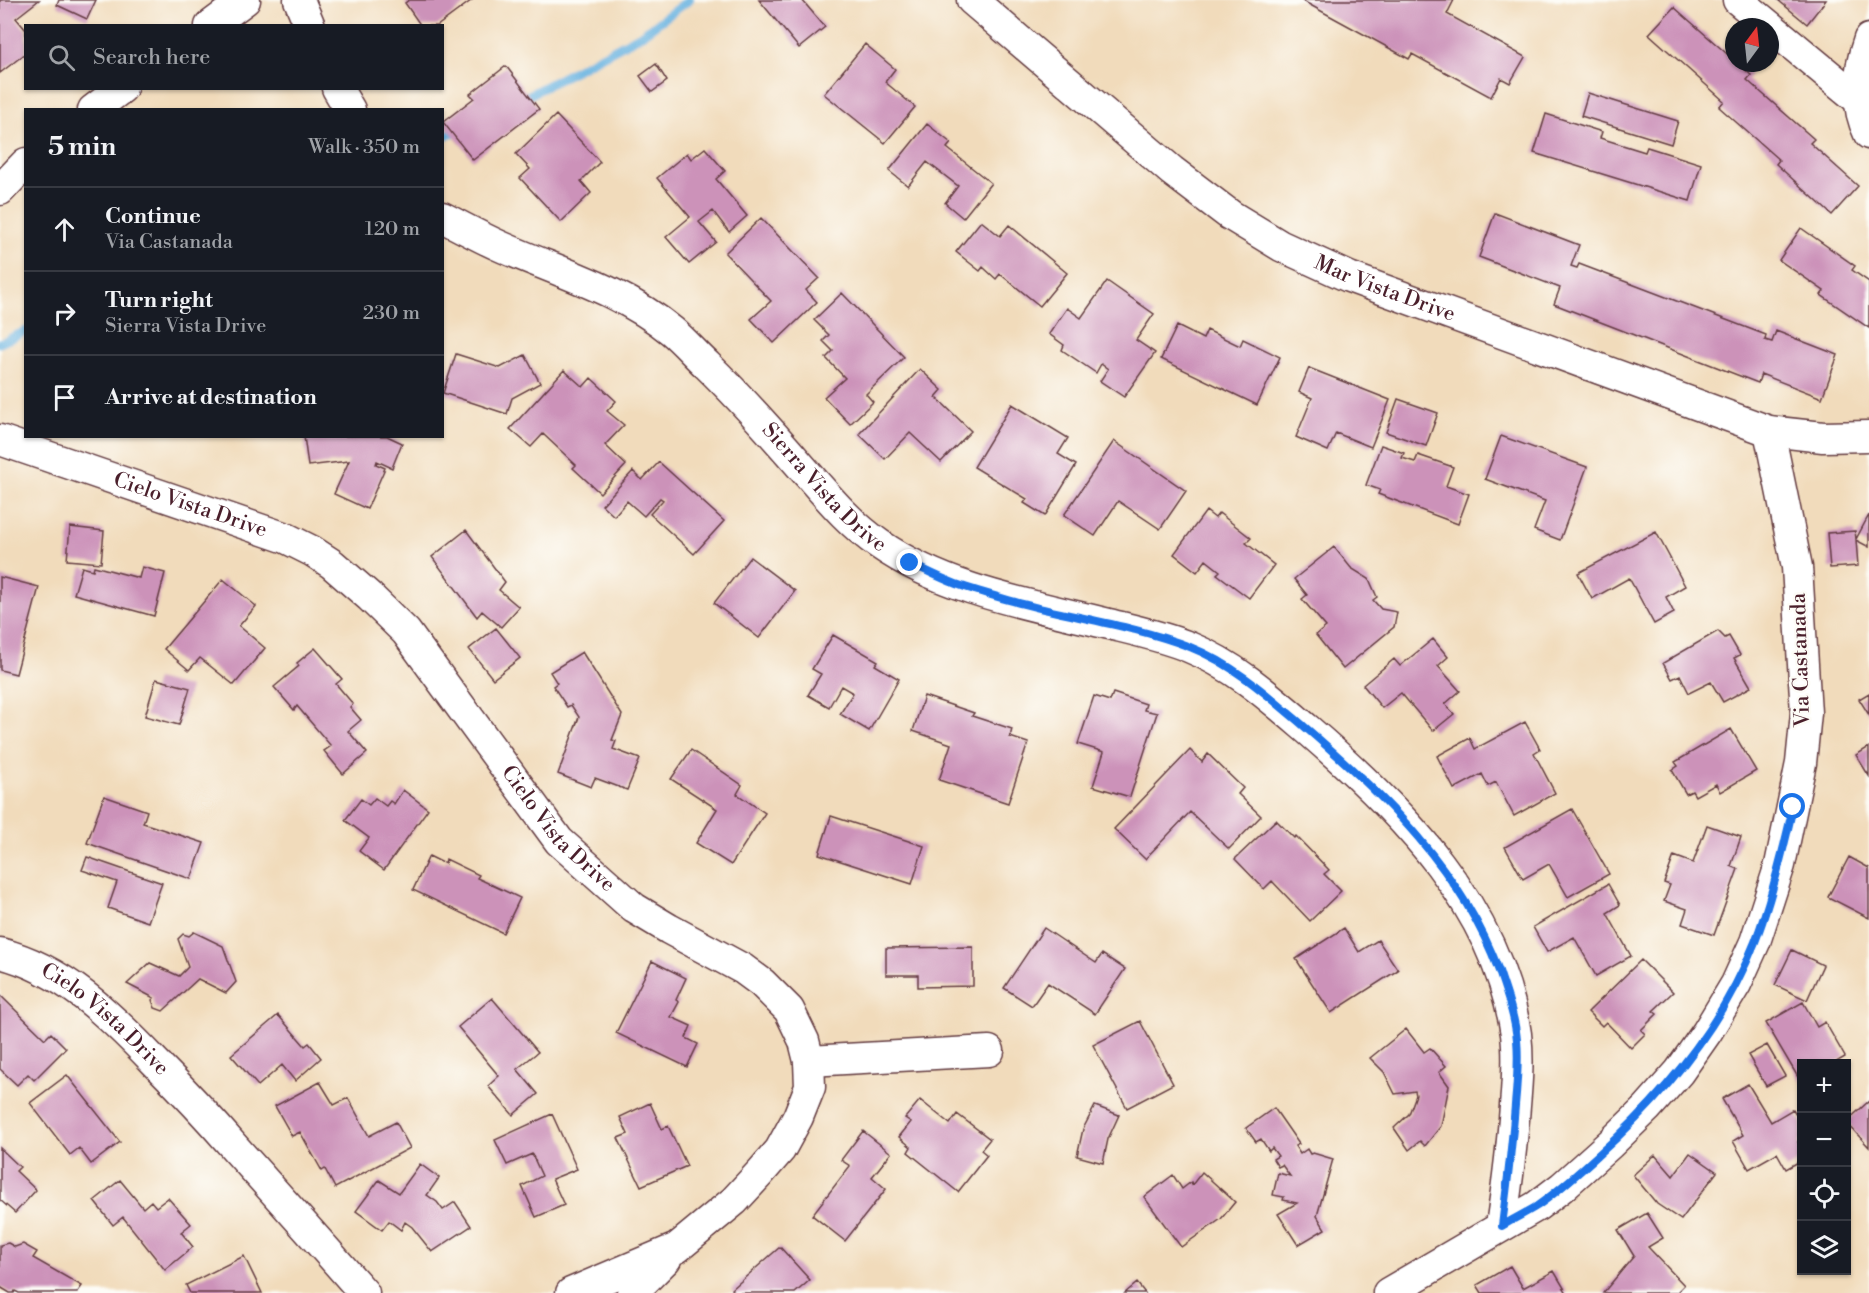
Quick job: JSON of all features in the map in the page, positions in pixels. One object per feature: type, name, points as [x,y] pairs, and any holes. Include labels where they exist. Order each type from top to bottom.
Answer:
[{"type":"street","points":[[213,24],[245,0]]},
{"type":"street","points":[[299,0],[309,24]]},
{"type":"street","name":"Mar Vista Drive","points":[[972,0],[1172,171],[1230,214],[1281,246],[1349,278],[1769,431],[1823,437],[1869,436]]},
{"type":"street","points":[[1738,0],[1859,100]]},
{"type":"street","points":[[1869,39],[1863,56],[1859,82],[1863,122],[1869,134]]},
{"type":"street","points":[[96,108],[119,90]]},
{"type":"street","points":[[338,90],[349,108]]},
{"type":"street","points":[[0,190],[24,165]]},
{"type":"street","name":"Sierra Vista Drive","points":[[444,218],[499,246],[587,281],[641,310],[672,331],[744,401],[847,518],[878,543],[910,563],[956,584],[1019,603],[1154,635],[1201,652],[1226,665],[1258,689],[1339,757],[1387,802],[1446,871],[1472,914],[1491,950],[1511,1011],[1517,1039],[1517,1078],[1512,1149],[1502,1226]]},
{"type":"street","name":"Via Castanada","points":[[1388,1293],[1537,1206],[1562,1187],[1647,1108],[1679,1072],[1707,1032],[1736,984],[1755,942],[1782,855],[1801,763],[1806,713],[1797,567],[1769,431]]},
{"type":"street","name":"Cielo Vista Drive","points":[[0,440],[286,538],[332,564],[406,632],[558,841],[634,908],[743,969],[762,983],[789,1010],[804,1041],[809,1061],[810,1087],[798,1117],[780,1150],[734,1201],[677,1248],[571,1293]]},
{"type":"street","name":"Cielo Vista Drive","points":[[0,953],[48,972],[86,996],[105,1012],[193,1100],[364,1293]]},
{"type":"street","points":[[809,1061],[989,1051]]},
{"type":"street","points":[[632,1293],[677,1248]]},
{"type":"building","points":[[0,0],[39,0],[16,18],[24,28],[24,55],[0,73]]},
{"type":"building","points":[[59,0],[96,0],[87,19],[57,5]]},
{"type":"building","points":[[409,0],[472,0],[440,24],[420,24],[405,3]]},
{"type":"building","points":[[759,0],[802,0],[825,27],[799,48]]},
{"type":"building","points":[[1301,0],[1454,0],[1447,14],[1525,57],[1510,83],[1501,78],[1491,97],[1412,54],[1409,59]]},
{"type":"building","points":[[1778,0],[1826,0],[1807,24]]},
{"type":"building","points":[[1674,7],[1725,52],[1725,72],[1748,72],[1751,75],[1747,80],[1814,139],[1810,143],[1858,186],[1832,215],[1776,164],[1779,160],[1719,107],[1724,101],[1649,34]]},
{"type":"building","points":[[865,44],[895,69],[885,82],[915,107],[885,143],[824,94]]},
{"type":"building","points":[[656,64],[667,81],[652,92],[640,76]]},
{"type":"building","points":[[506,66],[539,109],[473,160],[444,123],[474,98],[470,94]]},
{"type":"building","points":[[1588,93],[1678,121],[1671,144],[1581,116]]},
{"type":"building","points":[[1546,114],[1602,132],[1600,138],[1645,152],[1647,147],[1701,164],[1690,201],[1534,153]]},
{"type":"building","points":[[556,115],[600,162],[581,181],[591,193],[561,222],[520,178],[530,169],[516,154]]},
{"type":"building","points":[[927,124],[951,143],[947,148],[991,183],[963,218],[945,203],[958,186],[927,162],[908,186],[889,171]]},
{"type":"building","points":[[705,148],[725,171],[716,179],[747,216],[729,232],[713,211],[699,222],[716,242],[689,264],[666,237],[690,217],[657,178],[687,153],[691,159]]},
{"type":"building","points":[[1495,213],[1579,245],[1571,266],[1577,268],[1579,264],[1766,335],[1765,340],[1772,342],[1776,331],[1838,355],[1822,398],[1761,374],[1758,383],[1554,304],[1560,288],[1479,257]]},
{"type":"building","points":[[761,218],[819,278],[806,290],[817,302],[774,343],[751,319],[771,301],[725,253]]},
{"type":"building","points":[[981,221],[1000,236],[1009,225],[1067,273],[1040,306],[1000,274],[996,279],[983,267],[980,271],[956,252]]},
{"type":"building","points":[[1801,228],[1855,266],[1852,270],[1869,282],[1869,328],[1821,295],[1824,291],[1779,260]]},
{"type":"building","points":[[1107,281],[1154,314],[1136,340],[1155,353],[1124,397],[1100,381],[1108,369],[1101,364],[1096,373],[1062,350],[1064,345],[1049,334],[1067,308],[1081,318]]},
{"type":"building","points":[[842,293],[904,357],[866,394],[873,402],[850,424],[824,397],[845,378],[826,358],[833,351],[823,341],[829,335],[814,320]]},
{"type":"building","points":[[1177,326],[1203,339],[1207,330],[1240,346],[1243,339],[1280,357],[1257,405],[1161,359]]},
{"type":"building","points":[[456,354],[500,368],[525,355],[540,383],[512,398],[507,414],[444,393]]},
{"type":"building","points":[[1309,368],[1390,400],[1371,447],[1336,433],[1328,451],[1296,437],[1312,398],[1299,392]]},
{"type":"building","points":[[920,369],[942,390],[936,397],[971,431],[941,462],[910,433],[885,459],[859,434]]},
{"type":"building","points":[[564,370],[583,387],[591,378],[616,401],[607,411],[624,425],[605,445],[626,465],[600,493],[573,468],[576,465],[543,434],[531,447],[510,429]]},
{"type":"building","points":[[1398,399],[1438,413],[1426,446],[1386,432]]},
{"type":"building","points":[[1012,404],[1068,438],[1058,454],[1076,465],[1045,516],[1024,503],[1027,499],[974,467]]},
{"type":"building","points":[[1501,436],[1587,467],[1560,540],[1534,530],[1545,501],[1485,479]]},
{"type":"building","points":[[304,438],[391,438],[402,443],[392,468],[377,461],[376,464],[385,468],[367,509],[334,494],[349,461],[308,466]]},
{"type":"building","points":[[1114,441],[1186,491],[1160,529],[1118,501],[1095,536],[1064,515]]},
{"type":"building","points":[[1381,445],[1404,453],[1402,458],[1415,462],[1418,455],[1453,467],[1446,486],[1469,494],[1458,524],[1378,494],[1380,490],[1366,485]]},
{"type":"building","points":[[659,462],[724,521],[694,554],[650,514],[663,500],[660,498],[644,516],[627,501],[614,516],[602,505],[633,471],[642,480]]},
{"type":"building","points":[[1206,511],[1215,518],[1219,513],[1251,538],[1246,543],[1274,565],[1249,598],[1217,574],[1220,571],[1206,560],[1197,572],[1174,554]]},
{"type":"building","points":[[1869,515],[1869,547],[1856,540],[1858,566],[1830,568],[1827,533],[1855,531],[1856,539]]},
{"type":"building","points":[[70,527],[104,531],[101,563],[67,560]]},
{"type":"building","points":[[466,530],[505,582],[499,590],[519,607],[501,627],[482,611],[477,617],[432,557]]},
{"type":"building","points":[[1656,532],[1685,586],[1666,597],[1674,613],[1654,624],[1629,578],[1592,599],[1578,573]]},
{"type":"building","points":[[1334,547],[1351,568],[1369,579],[1377,597],[1373,600],[1381,609],[1397,612],[1394,627],[1343,669],[1316,635],[1326,627],[1302,599],[1307,595],[1294,579]]},
{"type":"building","points":[[750,557],[795,591],[759,638],[714,603]]},
{"type":"building","points":[[94,566],[139,578],[142,567],[165,573],[154,616],[74,594],[82,567],[93,570]]},
{"type":"building","points":[[0,577],[39,587],[16,674],[0,670]]},
{"type":"building","points":[[223,579],[256,606],[239,626],[265,648],[234,685],[200,658],[189,670],[164,649]]},
{"type":"building","points":[[496,628],[520,658],[493,679],[469,649]]},
{"type":"building","points":[[1718,631],[1725,638],[1729,636],[1740,655],[1734,658],[1751,687],[1723,702],[1711,682],[1689,693],[1680,675],[1672,679],[1663,663]]},
{"type":"building","points":[[833,635],[878,661],[875,665],[899,679],[869,731],[840,714],[853,693],[841,686],[829,707],[808,695],[821,674],[812,669]]},
{"type":"building","points":[[1433,639],[1448,657],[1438,666],[1460,691],[1445,704],[1454,714],[1433,731],[1401,693],[1382,708],[1363,685],[1394,659],[1400,666]]},
{"type":"building","points":[[315,648],[342,679],[336,684],[353,704],[350,707],[361,720],[348,731],[367,753],[343,774],[324,751],[331,746],[297,706],[294,710],[274,687],[299,666],[297,663]]},
{"type":"building","points":[[582,652],[622,715],[612,740],[616,741],[613,749],[640,759],[627,790],[595,778],[591,787],[558,774],[579,717],[571,705],[567,707],[553,686],[557,683],[550,672]]},
{"type":"building","points":[[156,679],[190,688],[179,725],[145,716]]},
{"type":"building","points":[[1113,693],[1146,704],[1144,710],[1157,713],[1130,797],[1093,786],[1104,752],[1078,744],[1094,696],[1110,701]]},
{"type":"building","points":[[1869,693],[1869,715],[1859,699]]},
{"type":"building","points":[[924,696],[974,713],[972,716],[1012,729],[1010,737],[1028,743],[1008,803],[939,780],[951,744],[913,731]]},
{"type":"building","points":[[1525,722],[1540,749],[1534,753],[1555,793],[1514,816],[1496,782],[1488,786],[1482,774],[1454,789],[1437,756],[1470,738],[1475,749]]},
{"type":"building","points":[[1731,729],[1756,771],[1720,792],[1716,784],[1695,796],[1692,791],[1686,794],[1672,770],[1678,766],[1675,762]]},
{"type":"building","points":[[1869,747],[1869,776],[1856,755]]},
{"type":"building","points":[[691,750],[742,785],[737,794],[765,813],[731,865],[696,843],[717,809],[671,779]]},
{"type":"building","points":[[1190,750],[1202,762],[1208,754],[1243,788],[1238,794],[1261,816],[1229,849],[1190,812],[1145,859],[1114,829]]},
{"type":"building","points":[[403,790],[428,809],[384,870],[359,851],[369,838],[345,820],[361,799],[369,805],[375,798],[386,806],[390,801],[394,804]]},
{"type":"building","points":[[104,796],[147,811],[143,823],[204,843],[191,879],[87,843]]},
{"type":"building","points":[[1572,809],[1609,874],[1568,897],[1549,864],[1523,879],[1505,847]]},
{"type":"building","points":[[831,816],[924,846],[912,884],[819,854]]},
{"type":"building","points":[[1276,820],[1294,838],[1296,836],[1329,870],[1324,874],[1341,891],[1310,921],[1272,881],[1264,889],[1235,859]]},
{"type":"building","points":[[1707,825],[1741,837],[1731,866],[1738,869],[1714,935],[1682,924],[1687,909],[1664,901],[1670,885],[1664,883],[1674,856],[1693,863]]},
{"type":"building","points":[[429,856],[445,864],[446,859],[479,875],[477,878],[520,898],[503,933],[413,890]]},
{"type":"building","points":[[87,857],[162,883],[148,922],[108,908],[117,882],[82,870]]},
{"type":"building","points":[[1849,857],[1869,868],[1869,918],[1828,897]]},
{"type":"building","points":[[1608,884],[1620,905],[1607,913],[1631,956],[1596,976],[1574,937],[1547,952],[1533,927]]},
{"type":"building","points":[[1044,928],[1096,963],[1102,954],[1125,969],[1095,1014],[1048,983],[1032,1006],[1004,988]]},
{"type":"building","points":[[1344,928],[1359,952],[1378,940],[1398,970],[1331,1013],[1296,959]]},
{"type":"building","points":[[194,932],[223,946],[236,982],[226,993],[198,979],[163,1011],[155,1008],[152,1000],[154,998],[127,984],[150,963],[179,976],[188,967],[178,939],[183,934],[189,936]]},
{"type":"building","points":[[973,947],[973,986],[918,987],[918,975],[886,975],[886,948]]},
{"type":"building","points":[[1792,950],[1823,965],[1807,1000],[1775,985]]},
{"type":"building","points":[[1641,960],[1673,992],[1653,1011],[1657,1014],[1641,1030],[1645,1034],[1631,1048],[1606,1022],[1602,1026],[1588,1012]]},
{"type":"building","points":[[652,961],[686,978],[676,1000],[679,1002],[671,1017],[691,1026],[686,1038],[698,1044],[687,1067],[616,1033]]},
{"type":"building","points":[[0,995],[45,1039],[51,1033],[66,1048],[34,1080],[28,1074],[17,1085],[0,1069]]},
{"type":"building","points":[[492,998],[538,1052],[517,1069],[538,1094],[513,1115],[488,1086],[499,1076],[458,1027]]},
{"type":"building","points":[[1803,1002],[1817,1027],[1825,1022],[1845,1057],[1842,1059],[1797,1059],[1797,1076],[1766,1023]]},
{"type":"building","points":[[278,1015],[305,1046],[309,1043],[321,1058],[295,1081],[282,1065],[258,1086],[231,1055]]},
{"type":"building","points":[[1140,1021],[1173,1084],[1127,1108],[1093,1045]]},
{"type":"building","points":[[1406,1029],[1424,1052],[1430,1048],[1446,1066],[1439,1072],[1449,1086],[1441,1126],[1425,1146],[1420,1141],[1409,1150],[1394,1128],[1409,1114],[1416,1095],[1415,1091],[1395,1094],[1384,1072],[1370,1058]]},
{"type":"building","points":[[1767,1045],[1785,1076],[1766,1086],[1748,1055]]},
{"type":"building","points":[[67,1075],[120,1142],[91,1164],[79,1148],[70,1155],[30,1103]]},
{"type":"building","points":[[320,1082],[334,1105],[348,1098],[369,1136],[396,1122],[410,1148],[335,1188],[325,1169],[322,1171],[300,1132],[292,1136],[275,1106]]},
{"type":"building","points":[[1748,1084],[1771,1122],[1793,1109],[1797,1116],[1797,1163],[1786,1169],[1777,1153],[1749,1169],[1733,1141],[1743,1135],[1722,1099]]},
{"type":"building","points":[[920,1100],[950,1124],[957,1114],[990,1139],[981,1150],[987,1155],[958,1192],[908,1152],[911,1147],[899,1137],[911,1122],[905,1118]]},
{"type":"building","points":[[1869,1101],[1869,1147],[1851,1127],[1851,1117]]},
{"type":"building","points":[[650,1103],[662,1129],[668,1126],[687,1166],[641,1186],[618,1138],[628,1134],[620,1117]]},
{"type":"building","points":[[1095,1106],[1119,1115],[1108,1139],[1103,1163],[1077,1156],[1083,1129]]},
{"type":"building","points":[[1274,1108],[1299,1144],[1295,1146],[1300,1154],[1307,1149],[1310,1154],[1333,1159],[1317,1216],[1325,1229],[1298,1245],[1278,1214],[1297,1203],[1273,1195],[1278,1173],[1290,1176],[1282,1165],[1278,1167],[1273,1159],[1278,1156],[1272,1148],[1269,1151],[1261,1139],[1256,1142],[1246,1128]]},
{"type":"building","points":[[552,1114],[577,1169],[552,1179],[564,1205],[536,1217],[522,1186],[542,1176],[532,1154],[507,1165],[495,1140]]},
{"type":"building","points":[[863,1131],[891,1153],[872,1177],[886,1189],[845,1241],[812,1215],[850,1166],[841,1160]]},
{"type":"building","points":[[0,1148],[20,1167],[16,1171],[36,1190],[15,1213],[0,1200]]},
{"type":"building","points":[[1690,1153],[1717,1172],[1681,1220],[1657,1204],[1633,1175],[1655,1155],[1673,1176]]},
{"type":"building","points":[[420,1164],[439,1178],[427,1195],[443,1210],[455,1202],[471,1226],[432,1252],[412,1227],[405,1222],[401,1230],[389,1221],[382,1230],[356,1211],[379,1180],[399,1193]]},
{"type":"building","points":[[1202,1172],[1235,1202],[1221,1219],[1181,1247],[1144,1197],[1173,1175],[1182,1189],[1191,1182],[1192,1185]]},
{"type":"building","points":[[120,1180],[143,1208],[151,1201],[156,1207],[168,1198],[191,1224],[181,1232],[193,1247],[165,1270],[123,1217],[113,1225],[94,1201]]},
{"type":"building","points":[[1647,1213],[1663,1238],[1648,1247],[1684,1285],[1676,1293],[1603,1293],[1634,1256],[1618,1230]]},
{"type":"building","points":[[8,1243],[15,1247],[23,1244],[37,1252],[33,1258],[82,1286],[77,1293],[19,1293],[15,1291],[10,1293],[0,1287],[0,1245]]},
{"type":"building","points":[[780,1247],[810,1280],[795,1293],[735,1293],[732,1289]]},
{"type":"building","points":[[244,1256],[262,1293],[190,1293],[186,1285]]},
{"type":"building","points":[[1510,1266],[1523,1288],[1554,1271],[1567,1293],[1482,1293],[1477,1285]]},
{"type":"building","points":[[1137,1283],[1145,1293],[1125,1293]]},
{"type":"waterway","points":[[518,101],[641,35],[689,0]]},
{"type":"waterway","points":[[444,136],[463,129]]},
{"type":"waterway","points":[[0,343],[24,332]]},
{"type":"route","points":[[910,563],[956,584],[1019,603],[1154,635],[1192,648],[1226,665],[1291,715],[1387,802],[1446,871],[1472,914],[1491,950],[1511,1011],[1517,1039],[1517,1078],[1512,1149],[1502,1226],[1537,1206],[1610,1144],[1647,1108],[1679,1072],[1707,1032],[1736,984],[1755,942],[1780,865],[1793,807]]}]
